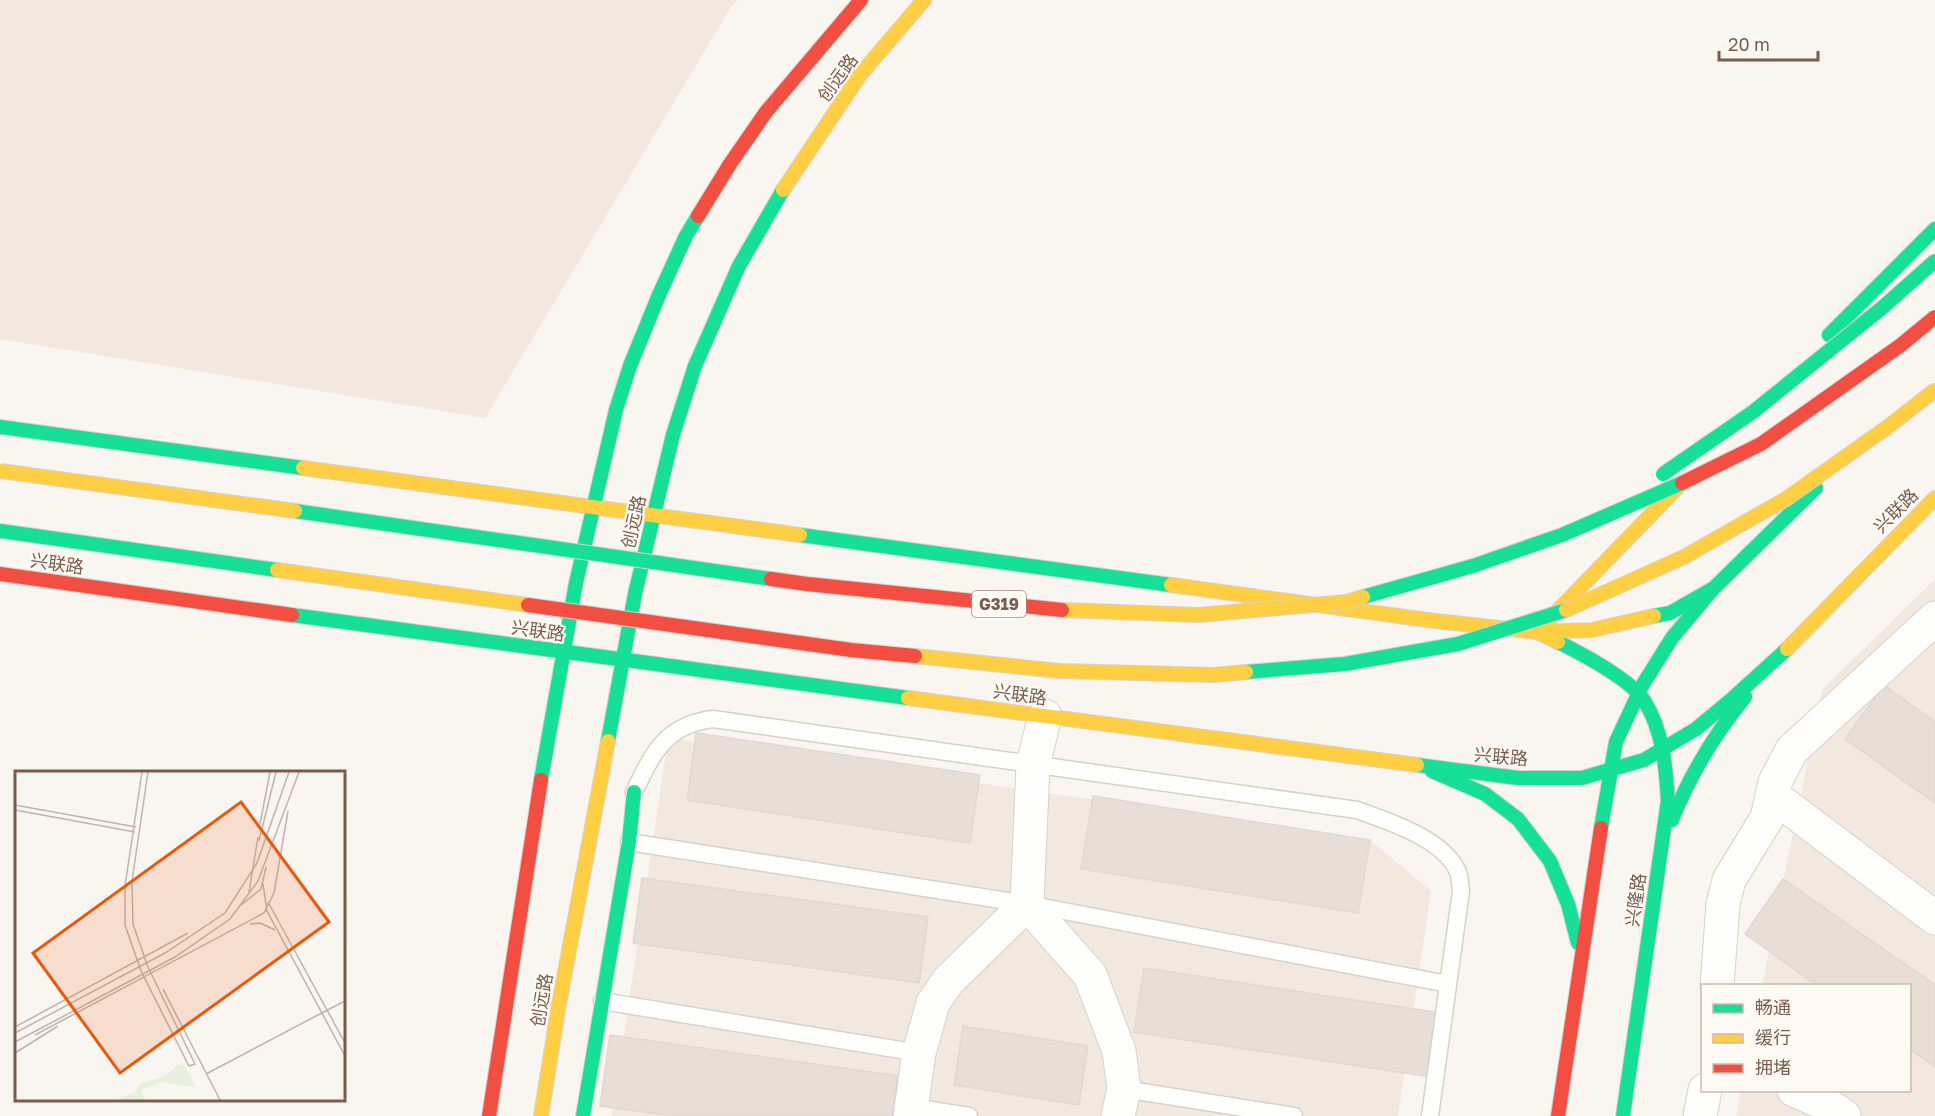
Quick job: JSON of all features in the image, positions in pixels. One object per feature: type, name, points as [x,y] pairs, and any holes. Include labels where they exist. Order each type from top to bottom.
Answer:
[{"type":"main road","name":"创远路","points":[[489,1116],[563,652],[576,584],[616,410],[630,366],[686,237],[730,164],[766,112],[861,0]]},
{"type":"main road","name":"创远路","points":[[541,1116],[558,1010],[635,594],[673,435],[695,366],[739,266],[791,176],[860,75],[924,0]]},
{"type":"main road","points":[[1537,632],[1614,551],[1935,229]]},
{"type":"main road","points":[[1562,535],[1648,482],[1753,412],[1882,308],[1935,261]]},
{"type":"main road","name":"G319","points":[[0,471],[481,536],[807,585],[1048,609],[1199,615],[1347,602],[1473,566],[1562,535],[1673,488],[1761,444],[1900,345],[1935,317]]},
{"type":"main road","name":"兴联路","points":[[0,427],[1423,620],[1537,632],[1592,630],[1670,613],[1714,588],[1931,385]]},
{"type":"main road","name":"兴联路","points":[[0,531],[850,650],[1060,671],[1214,675],[1345,664],[1458,644],[1565,610],[1684,557],[1786,499],[1889,426],[1931,385]]},
{"type":"main road","name":"兴联路","points":[[0,574],[622,660],[1422,766],[1518,778],[1582,778],[1644,760],[1696,729],[1782,653],[1935,498]]},
{"type":"main road","points":[[1558,1116],[1616,742],[1638,695],[1672,638],[1714,588]]},
{"type":"main road","name":"兴隆路","points":[[1537,632],[1600,665],[1617,676],[1644,700],[1656,727],[1667,769],[1668,801],[1623,1116]]},
{"type":"main road","points":[[1661,853],[1675,813],[1696,767],[1738,705],[1782,653]]},
{"type":"main road","points":[[1422,766],[1485,794],[1518,819],[1550,861],[1568,904],[1582,957]]},
{"type":"main road","points":[[583,1116],[629,842],[634,792]]},
{"type":"street","points":[[1717,984],[1723,904],[1729,880],[1767,818],[1775,782],[1792,750],[1931,628]]},
{"type":"street","points":[[911,1111],[920,1053],[933,1003],[948,981],[1027,904],[1033,765],[1045,716]]},
{"type":"street","points":[[1772,795],[1935,918]]},
{"type":"street","points":[[1027,904],[1090,975],[1119,1051],[1121,1102]]},
{"type":"street","points":[[1700,1116],[1705,1092]]},
{"type":"street","points":[[1799,1092],[1826,1104],[1844,1116]]},
{"type":"lane","points":[[634,792],[651,756],[668,738],[683,725],[713,719],[1357,810],[1385,820],[1433,843],[1449,858],[1458,873],[1461,891],[1430,1116]]},
{"type":"lane","points":[[629,842],[1027,904],[1448,984]]},
{"type":"lane","points":[[602,1001],[920,1053]]},
{"type":"lane","points":[[1121,1102],[1294,1116]]},
{"type":"lane","points":[[911,1111],[969,1116]]},
{"type":"shaded area","points":[[0,0],[738,0],[731,7],[485,418],[0,339]]},
{"type":"shaded area","points":[[1935,579],[1935,1116],[1736,1116],[1741,1092],[1911,1092],[1911,984],[1762,984],[1822,690]]},
{"type":"shaded area","points":[[668,738],[1370,840],[1431,891],[1398,1116],[612,1116]]},
{"type":"building","points":[[1884,685],[1935,722],[1935,803],[1845,739]]},
{"type":"building","points":[[696,733],[980,775],[970,843],[687,800]]},
{"type":"building","points":[[1093,796],[1370,840],[1358,913],[1081,869]]},
{"type":"building","points":[[642,878],[928,917],[919,983],[633,943]]},
{"type":"building","points":[[1783,879],[1935,985],[1935,1067],[1911,1050],[1911,984],[1815,984],[1745,934]]},
{"type":"building","points":[[1144,968],[1440,1013],[1431,1077],[1134,1032]]},
{"type":"building","points":[[963,1026],[1088,1046],[1079,1105],[954,1085]]},
{"type":"building","points":[[610,1035],[898,1076],[892,1116],[673,1116],[600,1106]]},
{"type":"traffic: fast","points":[[608,741],[635,594],[673,435],[695,366],[739,266],[783,190]]},
{"type":"traffic: fast","points":[[541,780],[576,583],[616,410],[630,366],[659,295],[686,236],[698,216]]},
{"type":"traffic: fast","points":[[1829,335],[1935,229]]},
{"type":"traffic: fast","points":[[1663,474],[1753,412],[1882,308],[1935,261]]},
{"type":"traffic: fast","points":[[0,427],[303,468]]},
{"type":"traffic: fast","points":[[1363,597],[1473,566],[1562,535],[1682,483]]},
{"type":"traffic: fast","points":[[1654,616],[1670,613],[1714,588],[1816,488]]},
{"type":"traffic: fast","points":[[295,511],[771,579]]},
{"type":"traffic: fast","points":[[0,531],[277,570]]},
{"type":"traffic: fast","points":[[800,535],[1171,585]]},
{"type":"traffic: fast","points":[[1601,828],[1616,742],[1642,686],[1672,638],[1713,589]]},
{"type":"traffic: fast","points":[[1246,672],[1345,664],[1458,644],[1566,610]]},
{"type":"traffic: fast","points":[[292,615],[908,698]]},
{"type":"traffic: fast","points":[[1558,642],[1606,668],[1639,694],[1656,725],[1665,763],[1668,801],[1623,1116]]},
{"type":"traffic: fast","points":[[1417,765],[1518,778],[1582,778],[1644,760],[1696,729],[1787,649]]},
{"type":"traffic: fast","points":[[1672,820],[1704,756],[1745,697]]},
{"type":"traffic: fast","points":[[1432,771],[1485,794],[1518,819],[1550,861],[1568,904],[1578,943]]},
{"type":"traffic: fast","points":[[583,1116],[629,842],[634,792]]},
{"type":"traffic: slow","points":[[783,190],[860,75],[924,0]]},
{"type":"traffic: slow","points":[[1566,610],[1684,557],[1786,499],[1889,426],[1935,390]]},
{"type":"traffic: slow","points":[[303,468],[800,535]]},
{"type":"traffic: slow","points":[[0,471],[295,511]]},
{"type":"traffic: slow","points":[[1558,642],[1537,632],[1680,485]]},
{"type":"traffic: slow","points":[[1787,649],[1935,498]]},
{"type":"traffic: slow","points":[[277,570],[528,605]]},
{"type":"traffic: slow","points":[[1171,585],[1435,621],[1537,632],[1592,630],[1654,616]]},
{"type":"traffic: slow","points":[[1062,610],[1199,615],[1347,602],[1363,597]]},
{"type":"traffic: slow","points":[[915,656],[1060,671],[1214,675],[1246,672]]},
{"type":"traffic: slow","points":[[908,698],[1417,765]]},
{"type":"traffic: slow","points":[[541,1116],[558,1010],[608,741]]},
{"type":"traffic: jam","points":[[698,216],[766,112],[861,0]]},
{"type":"traffic: jam","points":[[1682,483],[1761,444],[1901,345],[1935,317]]},
{"type":"traffic: jam","points":[[0,574],[292,615]]},
{"type":"traffic: jam","points":[[771,579],[1062,610]]},
{"type":"traffic: jam","points":[[528,605],[851,650],[915,656]]},
{"type":"traffic: jam","points":[[489,1116],[541,780]]},
{"type":"traffic: jam","points":[[1558,1116],[1601,828]]}]
